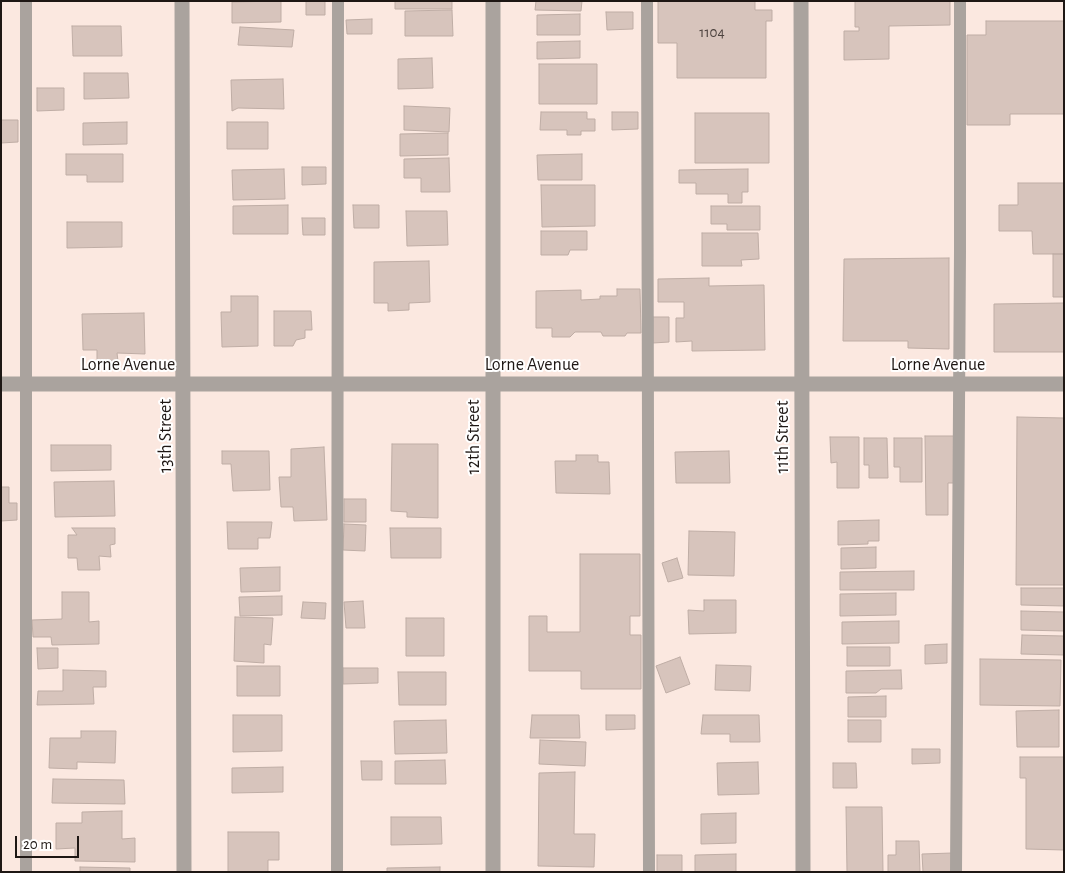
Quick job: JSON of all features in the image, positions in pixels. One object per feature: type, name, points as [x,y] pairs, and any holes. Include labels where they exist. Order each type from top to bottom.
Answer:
[{"type":"street","name":"13th Street","points":[[182,1],[184,872]]},
{"type":"street","name":"12th Street","points":[[493,1],[493,872]]},
{"type":"street","name":"11th Street","points":[[801,1],[803,872]]},
{"type":"street","name":"Lorne Avenue","points":[[1,384],[1064,384]]},
{"type":"lane","points":[[26,1],[26,872]]},
{"type":"lane","points":[[337,872],[338,1]]},
{"type":"lane","points":[[647,1],[649,872]]},
{"type":"lane","points":[[956,872],[960,384],[960,1]]},
{"type":"building","points":[[281,1],[281,22],[232,23],[232,2]]},
{"type":"building","points":[[306,1],[325,1],[325,15],[306,15]]},
{"type":"building","points":[[395,1],[452,1],[452,9],[395,9]]},
{"type":"building","points":[[536,1],[582,1],[581,11],[535,10]]},
{"type":"building","points":[[658,1],[755,1],[755,10],[772,10],[772,21],[766,21],[766,78],[677,78],[677,43],[658,43]]},
{"type":"building","points":[[855,1],[950,1],[950,25],[889,26],[889,59],[844,60],[844,31],[859,31],[859,27],[855,27]]},
{"type":"building","points":[[452,10],[453,36],[405,36],[405,11]]},
{"type":"building","points":[[606,12],[633,12],[633,29],[607,30]]},
{"type":"building","points":[[580,14],[580,35],[537,35],[537,15]]},
{"type":"building","points":[[372,19],[372,34],[347,34],[346,20]]},
{"type":"building","points":[[986,21],[1064,21],[1064,114],[1010,114],[1010,125],[967,125],[967,35],[986,35]]},
{"type":"building","points":[[72,26],[121,26],[122,56],[73,56]]},
{"type":"building","points":[[240,27],[294,30],[292,47],[238,45]]},
{"type":"building","points":[[580,41],[580,58],[537,59],[537,42]]},
{"type":"building","points":[[432,58],[433,88],[398,89],[398,59]]},
{"type":"building","points":[[539,64],[597,64],[597,104],[539,104]]},
{"type":"building","points":[[84,73],[128,73],[129,98],[84,99]]},
{"type":"building","points":[[283,79],[284,109],[238,108],[232,111],[231,80]]},
{"type":"building","points":[[37,88],[64,88],[64,110],[37,111]]},
{"type":"building","points":[[404,106],[450,108],[449,132],[404,130]]},
{"type":"building","points":[[541,112],[587,112],[587,119],[595,119],[595,131],[581,131],[581,135],[567,135],[567,130],[540,130]]},
{"type":"building","points":[[612,112],[638,112],[638,129],[612,130]]},
{"type":"building","points":[[695,113],[769,113],[769,163],[695,163]]},
{"type":"building","points":[[1,120],[18,120],[18,142],[1,143]]},
{"type":"building","points":[[127,122],[127,144],[83,145],[83,123]]},
{"type":"building","points":[[227,122],[268,122],[268,149],[227,149]]},
{"type":"building","points":[[448,133],[448,155],[400,156],[400,134]]},
{"type":"building","points":[[66,154],[123,154],[123,182],[87,182],[87,175],[66,175]]},
{"type":"building","points":[[582,154],[582,180],[538,180],[537,155]]},
{"type":"building","points":[[449,158],[450,192],[421,192],[421,178],[404,178],[404,159]]},
{"type":"building","points":[[302,167],[326,167],[326,184],[302,185]]},
{"type":"building","points":[[284,169],[285,199],[233,200],[232,170]]},
{"type":"building","points":[[748,169],[748,192],[742,192],[742,203],[728,203],[728,194],[696,194],[696,183],[679,183],[679,170]]},
{"type":"building","points":[[1018,183],[1064,183],[1064,254],[1033,254],[1032,231],[999,231],[999,205],[1018,205]]},
{"type":"building","points":[[541,185],[595,185],[595,226],[542,227]]},
{"type":"building","points":[[288,205],[288,234],[233,234],[233,206]]},
{"type":"building","points":[[353,205],[379,205],[379,228],[354,228]]},
{"type":"building","points":[[711,206],[760,206],[760,230],[727,230],[727,224],[711,224]]},
{"type":"building","points":[[406,211],[447,211],[448,245],[407,246]]},
{"type":"building","points":[[302,218],[325,218],[325,235],[303,235]]},
{"type":"building","points":[[67,222],[122,222],[122,247],[67,248]]},
{"type":"building","points":[[541,231],[587,231],[587,250],[570,250],[568,255],[541,255]]},
{"type":"building","points":[[702,233],[758,233],[759,259],[741,260],[742,266],[702,266]]},
{"type":"building","points":[[1053,254],[1064,254],[1064,297],[1053,297]]},
{"type":"building","points":[[949,258],[949,349],[908,348],[908,341],[843,341],[844,259]]},
{"type":"building","points":[[429,261],[430,302],[409,303],[409,310],[388,311],[388,303],[374,303],[374,262]]},
{"type":"building","points":[[709,278],[709,286],[764,285],[765,350],[692,351],[692,341],[676,342],[676,318],[684,318],[684,302],[658,302],[658,279]]},
{"type":"building","points":[[617,289],[640,289],[641,333],[627,333],[625,336],[603,336],[601,332],[575,332],[570,337],[552,337],[552,328],[536,328],[536,291],[581,290],[581,300],[600,299],[600,296],[617,296]]},
{"type":"building","points":[[231,296],[258,296],[258,346],[222,347],[221,312],[231,312]]},
{"type":"building","points":[[1064,303],[1064,352],[994,352],[994,304]]},
{"type":"building","points":[[274,311],[311,311],[312,330],[305,330],[305,338],[296,340],[293,346],[274,346]]},
{"type":"building","points":[[144,313],[145,354],[117,353],[118,361],[97,361],[97,350],[83,350],[82,314]]},
{"type":"building","points":[[653,317],[669,317],[669,342],[653,343]]},
{"type":"building","points":[[1017,417],[1064,418],[1064,585],[1016,585]]},
{"type":"building","points":[[925,436],[955,436],[956,483],[948,483],[948,515],[926,515]]},
{"type":"building","points":[[830,437],[859,437],[859,488],[837,488],[837,462],[831,463]]},
{"type":"building","points":[[864,438],[887,438],[888,478],[869,478],[869,465],[864,465]]},
{"type":"building","points":[[894,438],[922,438],[922,482],[900,482],[900,467],[894,467]]},
{"type":"building","points":[[392,444],[438,444],[438,518],[407,517],[407,512],[391,511]]},
{"type":"building","points":[[51,445],[111,445],[111,470],[51,471]]},
{"type":"building","points":[[324,447],[327,520],[294,521],[293,507],[281,507],[279,477],[291,477],[291,449]]},
{"type":"building","points":[[222,451],[269,451],[270,490],[233,491],[231,464],[222,464]]},
{"type":"building","points":[[729,451],[730,483],[676,483],[675,452]]},
{"type":"building","points":[[576,455],[598,455],[598,462],[609,462],[610,494],[556,493],[555,461],[576,461]]},
{"type":"building","points":[[114,481],[115,516],[55,517],[54,482]]},
{"type":"building","points":[[1,487],[9,487],[9,503],[17,503],[17,520],[1,521]]},
{"type":"building","points":[[344,499],[366,499],[366,522],[344,522]]},
{"type":"building","points":[[879,520],[879,541],[868,541],[868,544],[838,545],[838,521]]},
{"type":"building","points":[[227,522],[272,522],[270,538],[258,538],[258,549],[228,549]]},
{"type":"building","points":[[344,524],[366,525],[365,551],[343,550]]},
{"type":"building","points":[[72,528],[115,528],[115,544],[110,545],[111,557],[99,556],[100,570],[78,570],[77,558],[68,558],[68,535],[77,535]]},
{"type":"building","points":[[390,528],[441,528],[441,558],[391,558]]},
{"type":"building","points":[[689,531],[735,532],[734,576],[688,575]]},
{"type":"building","points":[[876,547],[876,568],[841,569],[841,548]]},
{"type":"building","points":[[580,554],[640,554],[640,616],[630,616],[630,635],[641,635],[641,689],[581,689],[581,671],[529,671],[529,616],[547,616],[547,632],[580,632]]},
{"type":"building","points":[[677,558],[683,578],[668,582],[662,563]]},
{"type":"building","points":[[280,567],[280,591],[241,592],[240,568]]},
{"type":"building","points":[[914,571],[914,590],[840,590],[840,572]]},
{"type":"building","points":[[1021,588],[1064,588],[1064,606],[1021,605]]},
{"type":"building","points":[[62,592],[89,592],[89,622],[99,621],[99,644],[52,645],[51,637],[33,637],[32,620],[62,619]]},
{"type":"building","points":[[896,593],[896,615],[840,616],[840,594]]},
{"type":"building","points":[[282,596],[282,615],[240,616],[239,597]]},
{"type":"building","points":[[704,600],[736,600],[736,633],[689,634],[688,610],[704,611]]},
{"type":"building","points":[[363,601],[365,628],[346,628],[344,602]]},
{"type":"building","points":[[303,602],[326,603],[325,619],[301,618]]},
{"type":"building","points":[[1021,611],[1064,612],[1064,631],[1021,630]]},
{"type":"building","points":[[235,617],[273,618],[271,645],[264,644],[264,663],[234,661]]},
{"type":"building","points":[[406,618],[444,618],[444,656],[406,656]]},
{"type":"building","points":[[899,621],[899,643],[842,644],[842,622]]},
{"type":"building","points":[[1022,635],[1064,636],[1064,655],[1021,654]]},
{"type":"building","points":[[947,644],[947,663],[925,664],[925,645]]},
{"type":"building","points":[[847,647],[890,647],[890,666],[847,666]]},
{"type":"building","points":[[37,648],[58,648],[58,668],[38,669]]},
{"type":"building","points":[[680,657],[690,684],[666,693],[656,666]]},
{"type":"building","points":[[980,659],[1061,660],[1060,706],[980,705]]},
{"type":"building","points":[[716,665],[751,666],[750,691],[715,690]]},
{"type":"building","points":[[237,666],[280,666],[280,696],[237,696]]},
{"type":"building","points":[[343,668],[378,668],[378,683],[343,684]]},
{"type":"building","points":[[63,670],[106,671],[106,687],[93,687],[94,704],[37,705],[38,691],[63,691]]},
{"type":"building","points":[[901,670],[902,689],[881,689],[876,693],[846,693],[846,671]]},
{"type":"building","points":[[398,672],[446,672],[446,705],[399,705]]},
{"type":"building","points":[[886,696],[886,717],[848,717],[848,697]]},
{"type":"building","points":[[1059,710],[1059,747],[1017,747],[1016,711]]},
{"type":"building","points":[[233,715],[282,715],[282,751],[233,752]]},
{"type":"building","points":[[532,715],[579,715],[580,738],[530,738]]},
{"type":"building","points":[[606,715],[635,715],[635,729],[606,730]]},
{"type":"building","points":[[703,715],[759,715],[760,742],[730,742],[730,734],[701,734]]},
{"type":"building","points":[[446,720],[447,753],[395,754],[394,721]]},
{"type":"building","points":[[848,720],[881,720],[881,742],[848,742]]},
{"type":"building","points":[[81,731],[116,731],[115,763],[77,762],[77,769],[49,768],[50,738],[81,738]]},
{"type":"building","points":[[540,740],[586,742],[585,766],[539,764]]},
{"type":"building","points":[[912,749],[940,749],[940,763],[912,764]]},
{"type":"building","points":[[1020,757],[1064,757],[1064,850],[1026,849],[1026,778],[1020,778]]},
{"type":"building","points":[[445,760],[446,784],[395,784],[395,761]]},
{"type":"building","points":[[361,761],[382,761],[382,780],[362,780]]},
{"type":"building","points":[[758,762],[759,794],[718,795],[717,763]]},
{"type":"building","points":[[833,763],[856,763],[857,788],[833,788]]},
{"type":"building","points":[[283,767],[283,792],[232,793],[232,768]]},
{"type":"building","points":[[575,772],[574,834],[595,834],[594,867],[538,866],[539,773]]},
{"type":"building","points":[[53,779],[124,780],[125,804],[52,803]]},
{"type":"building","points":[[846,807],[882,807],[883,872],[847,872]]},
{"type":"building","points":[[122,811],[122,839],[135,838],[135,862],[75,861],[75,848],[56,849],[56,823],[82,823],[82,812]]},
{"type":"building","points":[[736,813],[736,843],[701,844],[701,814]]},
{"type":"building","points":[[391,817],[441,817],[442,844],[391,845]]},
{"type":"building","points":[[228,832],[279,832],[279,860],[268,860],[268,872],[228,872]]},
{"type":"building","points":[[896,841],[919,841],[920,872],[888,872],[888,855],[896,855]]},
{"type":"building","points":[[952,853],[953,872],[923,872],[922,854]]},
{"type":"building","points":[[736,854],[736,872],[695,872],[695,855]]},
{"type":"building","points":[[657,855],[682,855],[682,872],[657,872]]},
{"type":"building","points":[[80,867],[130,868],[130,872],[80,872]]},
{"type":"building","points":[[440,867],[440,872],[387,872],[387,868]]}]
